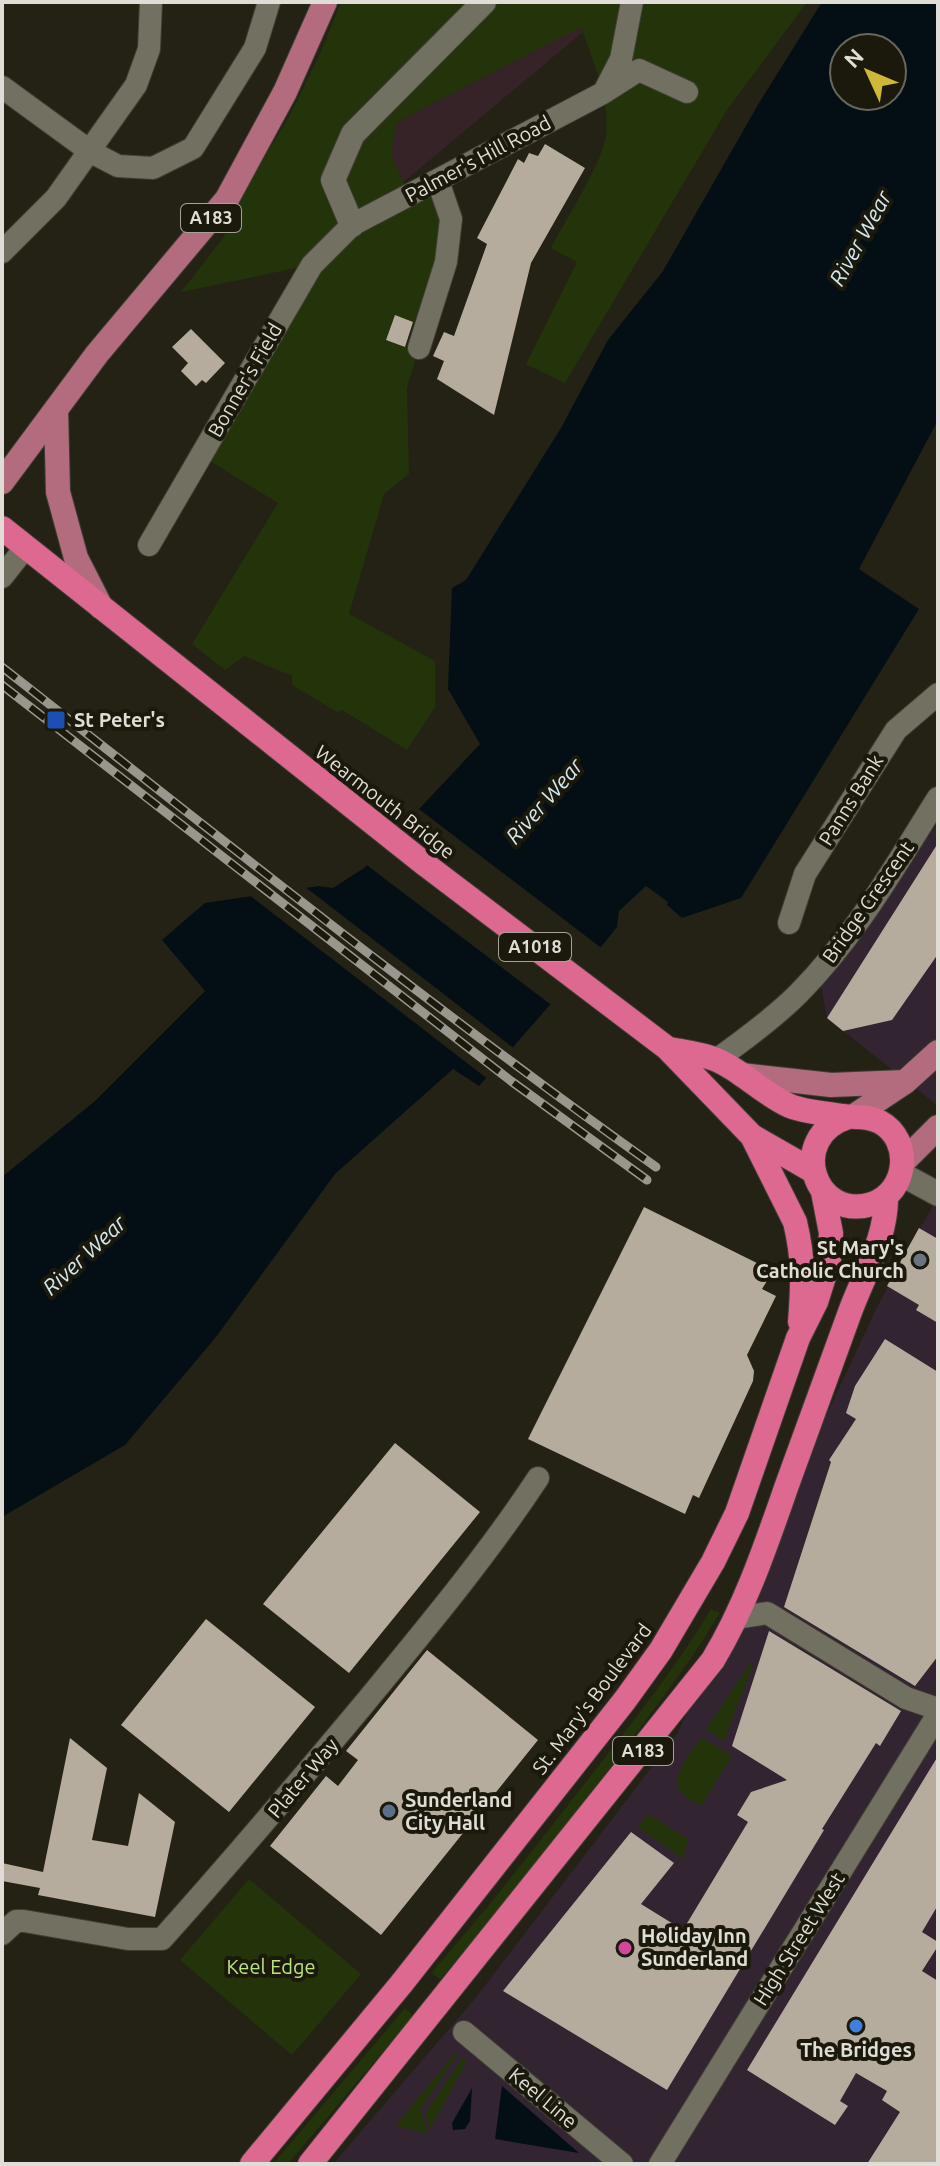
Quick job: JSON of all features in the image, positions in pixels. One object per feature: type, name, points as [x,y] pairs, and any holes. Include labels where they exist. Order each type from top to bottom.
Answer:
[{"type":"highway","name":"A1018","points":[[2,528],[101,607]]},
{"type":"highway","name":"Wearmouth Bridge","points":[[101,607],[270,743],[667,1048]]},
{"type":"highway","name":"A1018","points":[[667,1048],[716,1060],[771,1097],[793,1107],[870,1118],[890,1129],[900,1146],[902,1168]]},
{"type":"highway","name":"A1018","points":[[667,1048],[752,1136],[818,1181],[834,1200],[857,1207],[878,1202],[886,1196]]},
{"type":"highway","points":[[818,1181],[812,1156],[821,1134],[837,1120],[851,1116]]},
{"type":"highway","name":"A1018","points":[[752,1136],[795,1222],[798,1235],[804,1270],[798,1338]]},
{"type":"highway","points":[[886,1196],[902,1168]]},
{"type":"highway","name":"St. Mary's Boulevard","points":[[252,2164],[402,1983],[661,1650],[713,1562],[737,1513],[798,1338],[816,1302],[829,1261],[831,1233],[818,1181]]},
{"type":"highway","name":"A183","points":[[310,2164],[662,1728],[713,1660],[737,1618],[771,1531],[878,1242],[887,1214],[886,1196]]},
{"type":"main road","name":"A183","points":[[2,482],[97,354],[227,199],[285,92],[325,2]]},
{"type":"main road","points":[[56,409],[58,492],[76,558],[101,607]]},
{"type":"main road","points":[[851,1116],[905,1082],[938,1052]]},
{"type":"main road","points":[[742,1075],[831,1085],[905,1082]]},
{"type":"main road","points":[[902,1168],[938,1127]]},
{"type":"street","points":[[2,252],[56,198],[136,85],[149,49],[151,2]]},
{"type":"street","points":[[2,87],[91,152],[118,166],[153,168],[193,148],[255,48],[269,2]]},
{"type":"street","points":[[352,225],[333,180],[353,134],[484,2]]},
{"type":"street","points":[[603,93],[621,59],[632,2]]},
{"type":"street","name":"Palmer's Hill Road","points":[[352,225],[603,93],[639,70],[687,92]]},
{"type":"street","points":[[419,348],[446,262],[451,219],[438,181]]},
{"type":"street","name":"Bonner's Field","points":[[149,545],[312,265],[352,225]]},
{"type":"street","points":[[2,577],[25,548]]},
{"type":"street","name":"Panns Bank","points":[[789,923],[805,874],[896,730],[938,694]]},
{"type":"street","name":"Bridge Crescent","points":[[716,1060],[797,995],[838,950],[938,798]]},
{"type":"street","points":[[902,1168],[938,1194]]},
{"type":"street","name":"Plater Way","points":[[2,1934],[16,1921],[24,1921],[128,1939],[162,1939],[240,1852],[405,1654],[519,1508],[538,1478]]},
{"type":"street","points":[[737,1618],[767,1613],[906,1698],[938,1711]]},
{"type":"street","name":"High Street West","points":[[660,2164],[938,1711]]},
{"type":"street","name":"Keel Line","points":[[464,2032],[622,2164]]},
{"type":"shaded area","points":[[619,2],[352,225],[353,134]]},
{"type":"shaded area","points":[[938,823],[938,1106],[827,1018],[821,985]]},
{"type":"shaded area","points":[[938,1196],[938,2164],[333,2164],[474,2000],[677,1734],[877,1307]]},
{"type":"green space","points":[[341,2],[807,2],[727,110],[565,383],[526,364],[577,262],[551,248],[591,176],[606,136],[603,94],[581,27],[397,122],[391,154],[409,195],[438,181],[446,262],[414,322],[395,316],[386,340],[419,348],[407,388],[409,474],[384,494],[349,614],[435,661],[435,707],[407,750],[342,710],[337,712],[292,685],[292,676],[244,656],[225,670],[192,644],[278,503],[202,456],[311,265],[181,292],[223,238],[251,180],[290,115]]},
{"type":"green space","points":[[711,1609],[720,1613],[693,1656],[563,1830],[440,1979],[431,1973],[633,1722]]},
{"type":"green space","points":[[751,1662],[753,1664],[724,1741],[706,1729]]},
{"type":"green space","points":[[702,1737],[732,1756],[701,1806],[684,1795],[678,1781],[682,1765]]},
{"type":"green space","points":[[648,1814],[688,1839],[683,1859],[638,1827]]},
{"type":"green space","name":"Keel Edge","points":[[249,1879],[361,1974],[292,2055],[180,1960]]},
{"type":"green space","points":[[405,2008],[413,2016],[288,2164],[273,2164]]},
{"type":"green space","points":[[459,2052],[420,2110],[428,2133],[399,2127],[397,2124],[454,2054]]},
{"type":"green space","points":[[463,2057],[467,2061],[430,2129],[425,2114]]},
{"type":"water","name":"River Wear","points":[[822,2],[938,2],[938,420],[859,569],[919,609],[741,898],[682,918],[667,905],[668,902],[646,886],[619,911],[617,927],[605,942],[479,1086],[453,1069],[335,1174],[216,1337],[125,1445],[2,1517],[2,1177],[95,1101],[205,991],[162,940],[205,903],[319,886],[333,888],[364,868],[480,744],[448,689],[452,588],[466,580],[561,428],[608,340],[663,271],[759,103]]},
{"type":"water","points":[[502,2086],[579,2153],[495,2139]]},
{"type":"water","points":[[472,2088],[470,2121],[465,2129],[453,2130],[452,2123]]},
{"type":"pier","points":[[415,806],[604,950],[554,1007],[364,863]]},
{"type":"pier","points":[[304,886],[516,1050],[489,1080],[248,894]]},
{"type":"building","points":[[545,144],[585,168],[531,263],[494,415],[437,379],[444,361],[433,356],[444,332],[454,336],[487,244],[477,238],[518,159],[524,163],[529,153],[538,156]]},
{"type":"building","points":[[395,315],[413,322],[405,347],[386,340]]},
{"type":"building","points":[[191,329],[225,363],[206,383],[202,380],[196,386],[181,371],[188,363],[172,347]]},
{"type":"building","points":[[938,843],[938,954],[892,1020],[843,1031],[827,1018]]},
{"type":"building","points":[[644,1207],[773,1271],[762,1289],[776,1296],[747,1355],[754,1371],[753,1381],[699,1498],[693,1495],[685,1514],[528,1439]]},
{"type":"building","name":"St Mary's Catholic Church","points":[[919,1228],[938,1239],[938,1323],[916,1310],[919,1305],[887,1286]]},
{"type":"building","points":[[885,1339],[938,1372],[938,1656],[915,1686],[784,1607],[831,1462],[829,1460],[856,1419],[846,1413],[855,1386]]},
{"type":"building","points":[[395,1443],[480,1512],[349,1673],[263,1604]]},
{"type":"building","points":[[206,1619],[315,1707],[229,1812],[121,1725]]},
{"type":"building","points":[[769,1631],[901,1711],[880,1746],[876,1743],[822,1829],[667,2090],[503,1991],[631,1832],[674,1863],[641,1904],[683,1930],[748,1822],[737,1815],[751,1792],[787,1780],[732,1746]]},
{"type":"building","name":"Sunderland City Hall","points":[[427,1650],[538,1740],[381,1935],[270,1846],[326,1776],[338,1786],[358,1760],[346,1751]]},
{"type":"building","points":[[70,1738],[107,1768],[92,1840],[128,1846],[139,1793],[175,1822],[155,1917],[38,1895],[40,1888],[2,1881],[2,1863],[43,1872]]},
{"type":"building","name":"The Bridges","points":[[938,1756],[938,1905],[922,1932],[938,1942],[938,1946],[922,1971],[938,1981],[938,2164],[867,2164],[900,2112],[882,2100],[887,2091],[856,2073],[840,2101],[848,2106],[835,2125],[747,2070]]},
{"type":"railway","points":[[2,667],[408,983],[656,1167]]},
{"type":"railway","points":[[2,685],[511,1081],[647,1180]]},
{"type":"place","name":"St Peter's","points":[[56,720]]},
{"type":"place","name":"St Mary's Catholic Church","points":[[920,1260]]},
{"type":"place","name":"Sunderland City Hall","points":[[389,1811]]},
{"type":"place","name":"Holiday Inn Sunderland","points":[[625,1948]]},
{"type":"place","name":"The Bridges","points":[[856,2026]]}]
